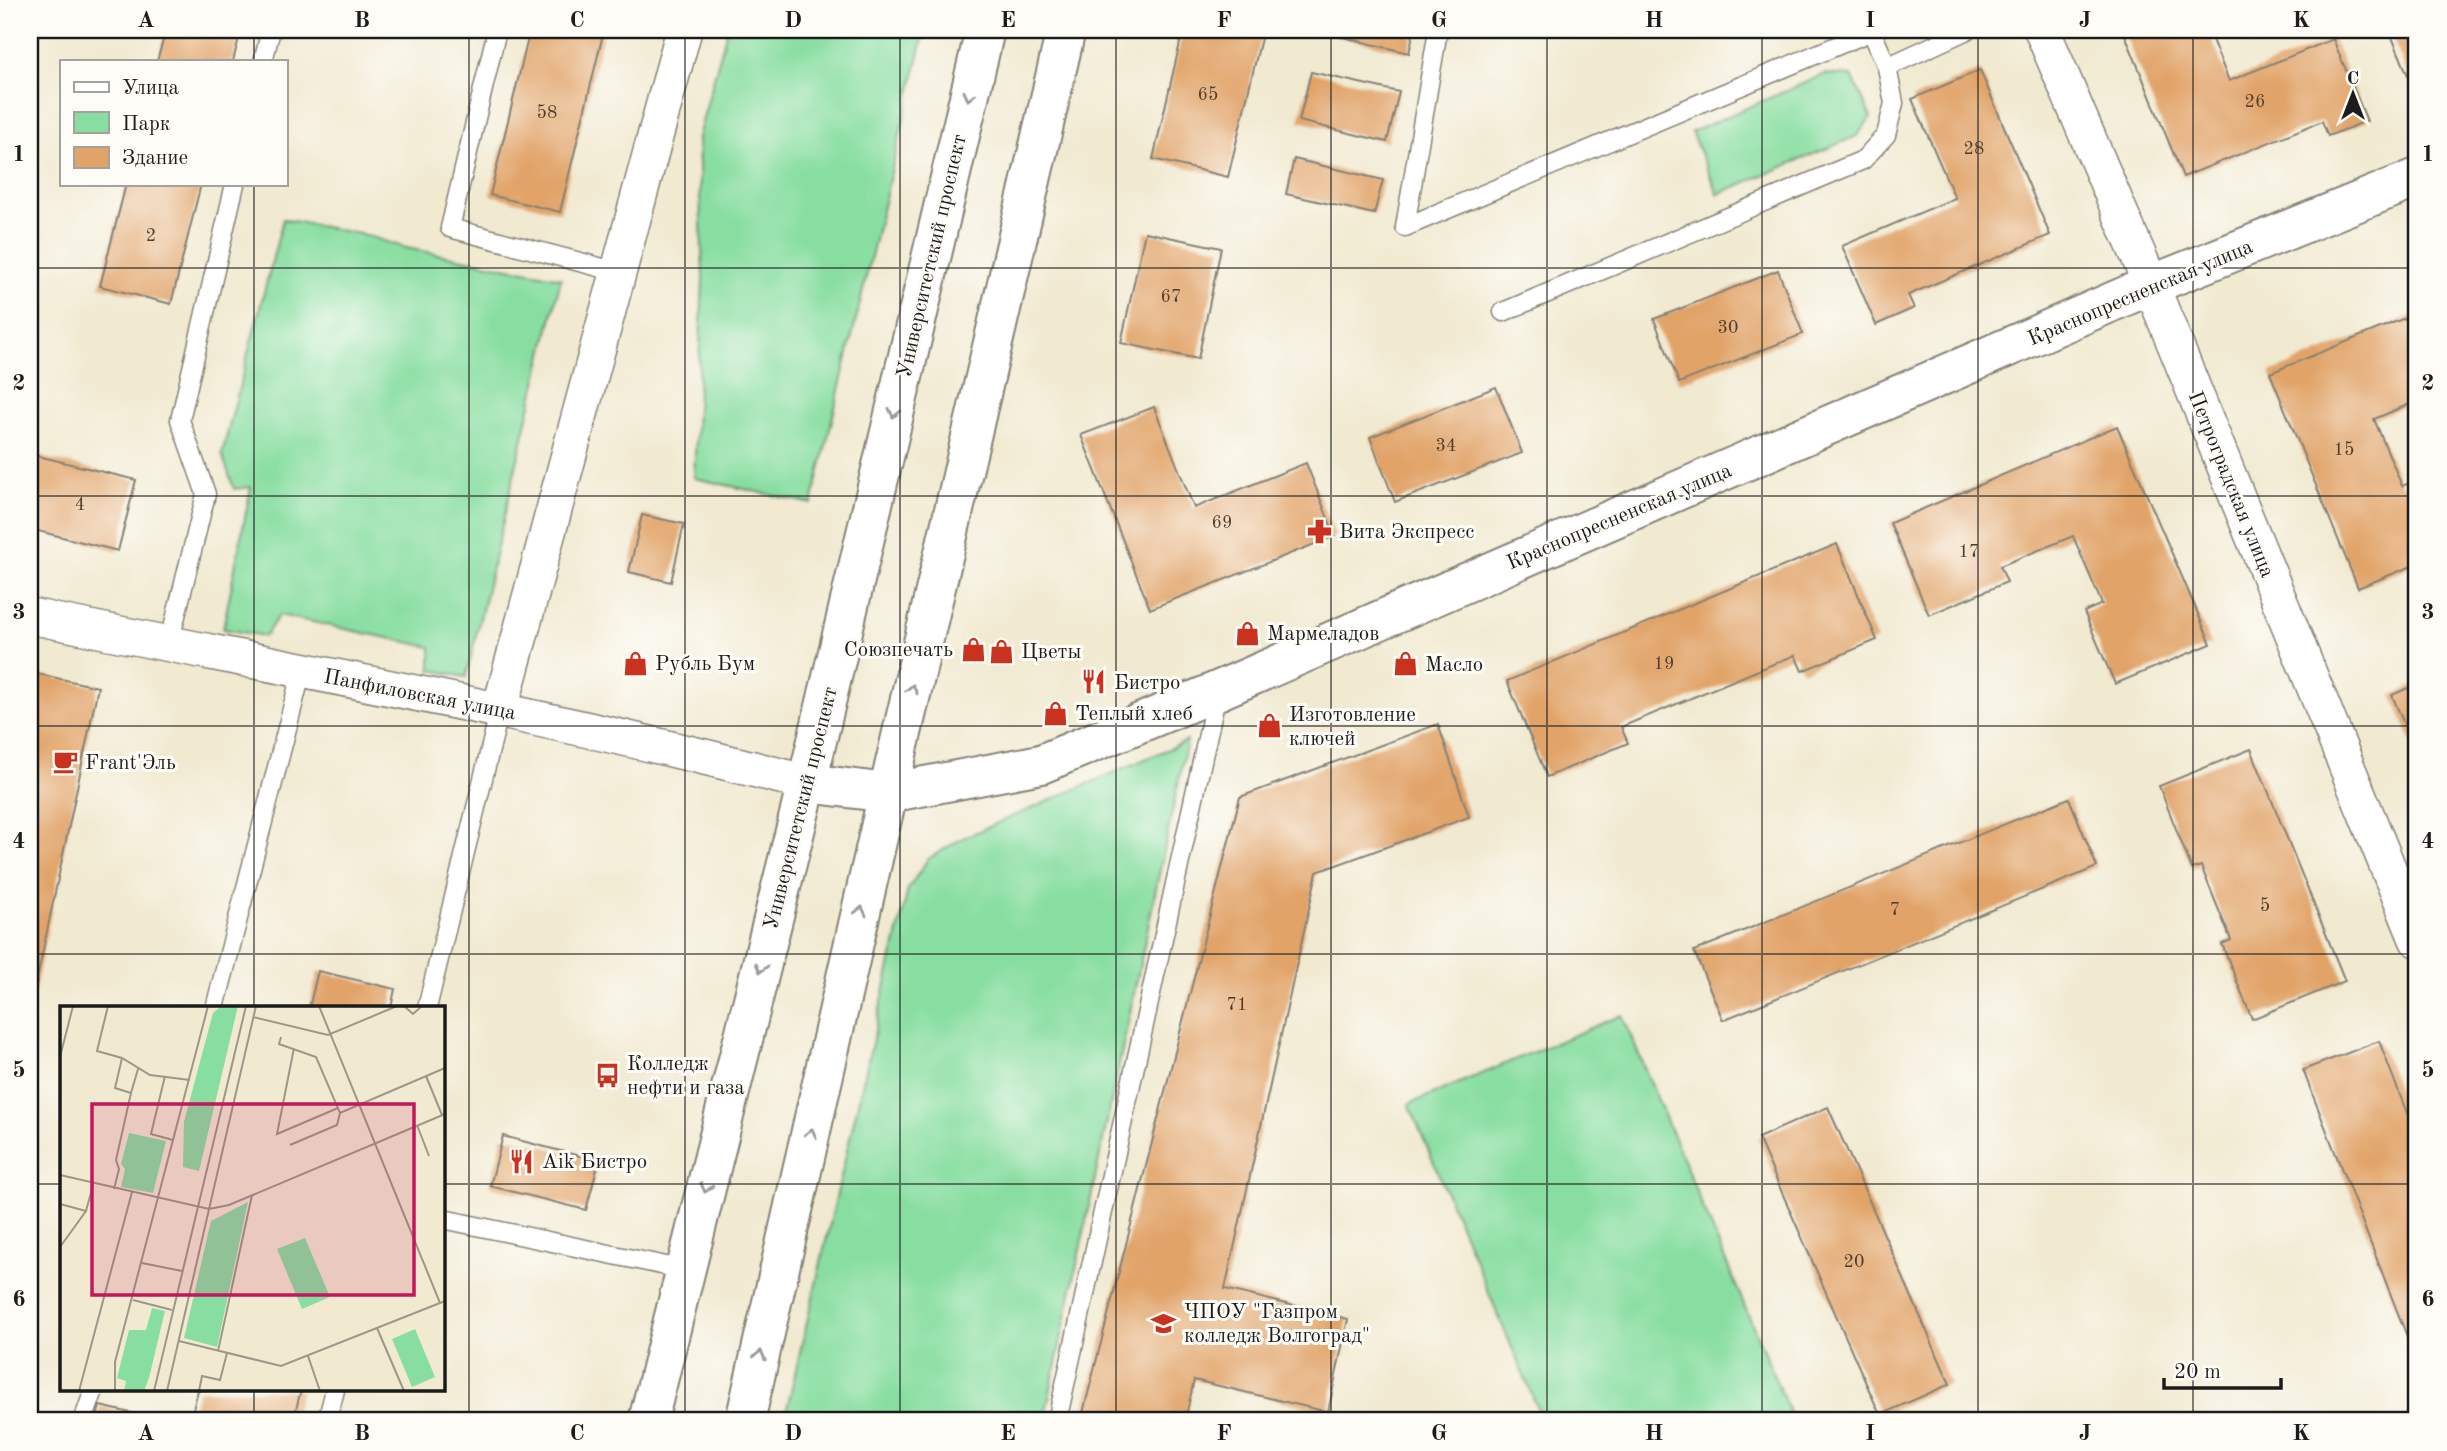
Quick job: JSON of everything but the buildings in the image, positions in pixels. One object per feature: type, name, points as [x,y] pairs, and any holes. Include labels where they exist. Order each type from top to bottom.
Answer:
[{"type":"main road","name":"Университетский проспект","points":[[648,1421],[807,783],[985,30]]},
{"type":"main road","points":[[745,1421],[1066,30]]},
{"type":"main road","name":"Краснопресненская улица","points":[[807,783],[888,793],[1041,764],[1217,691],[2151,285],[2417,178]]},
{"type":"street","points":[[500,709],[684,30]]},
{"type":"street","name":"Петроградская улица","points":[[2042,30],[2151,285],[2417,939]]},
{"type":"street","name":"Панфиловская улица","points":[[30,616],[500,709],[702,755],[807,783]]},
{"type":"lane","points":[[263,60],[271,30]]},
{"type":"lane","points":[[497,30],[450,228],[618,272]]},
{"type":"lane","points":[[1438,30],[1405,227],[1871,31],[1887,67],[1894,103],[1886,135],[1863,160],[1503,312]]},
{"type":"lane","points":[[1887,67],[1967,30]]},
{"type":"lane","points":[[169,644],[206,494],[180,420],[235,186]]},
{"type":"lane","points":[[216,1006],[302,670]]},
{"type":"lane","points":[[1057,1421],[1217,691]]},
{"type":"lane","points":[[427,1006],[500,709]]},
{"type":"lane","points":[[444,1219],[685,1270]]},
{"type":"lane","points":[[83,1421],[93,1392]]},
{"type":"lane","points":[[327,1421],[334,1392]]},
{"type":"green space","points":[[727,30],[925,30],[812,504],[694,478],[703,278],[698,137]]},
{"type":"green space","points":[[1825,74],[1852,76],[1871,117],[1857,136],[1718,194],[1691,132]]},
{"type":"green space","points":[[283,219],[365,235],[406,248],[561,278],[466,677],[431,670],[431,647],[279,615],[265,636],[223,629],[251,487],[234,489],[222,454]]},
{"type":"green space","points":[[1187,741],[1044,1421],[784,1421],[908,889],[928,859],[963,838]]},
{"type":"green space","points":[[1622,1015],[1793,1421],[1543,1421],[1409,1104]]},
{"type":"place","name":"Вита Экспресс","points":[[1319,531]]},
{"type":"place","name":"Мармеладов","points":[[1247,633]]},
{"type":"place","name":"Союзпечать","points":[[973,649]]},
{"type":"place","name":"Цветы","points":[[1001,651]]},
{"type":"place","name":"Рубль Бум","points":[[635,663]]},
{"type":"place","name":"Масло","points":[[1405,664]]},
{"type":"place","name":"Бистро","points":[[1094,682]]},
{"type":"place","name":"Теплый хлеб","points":[[1055,713]]},
{"type":"place","name":"Изготовление ключей","points":[[1269,726]]},
{"type":"place","name":"Frant'Эль","points":[[65,762]]},
{"type":"place","name":"Колледж нефти и газа","points":[[607,1075]]},
{"type":"place","name":"Aik Бистро","points":[[522,1161]]},
{"type":"place","name":"ЧПОУ \"Газпром колледж Волгоград\"","points":[[1164,1323]]}]
